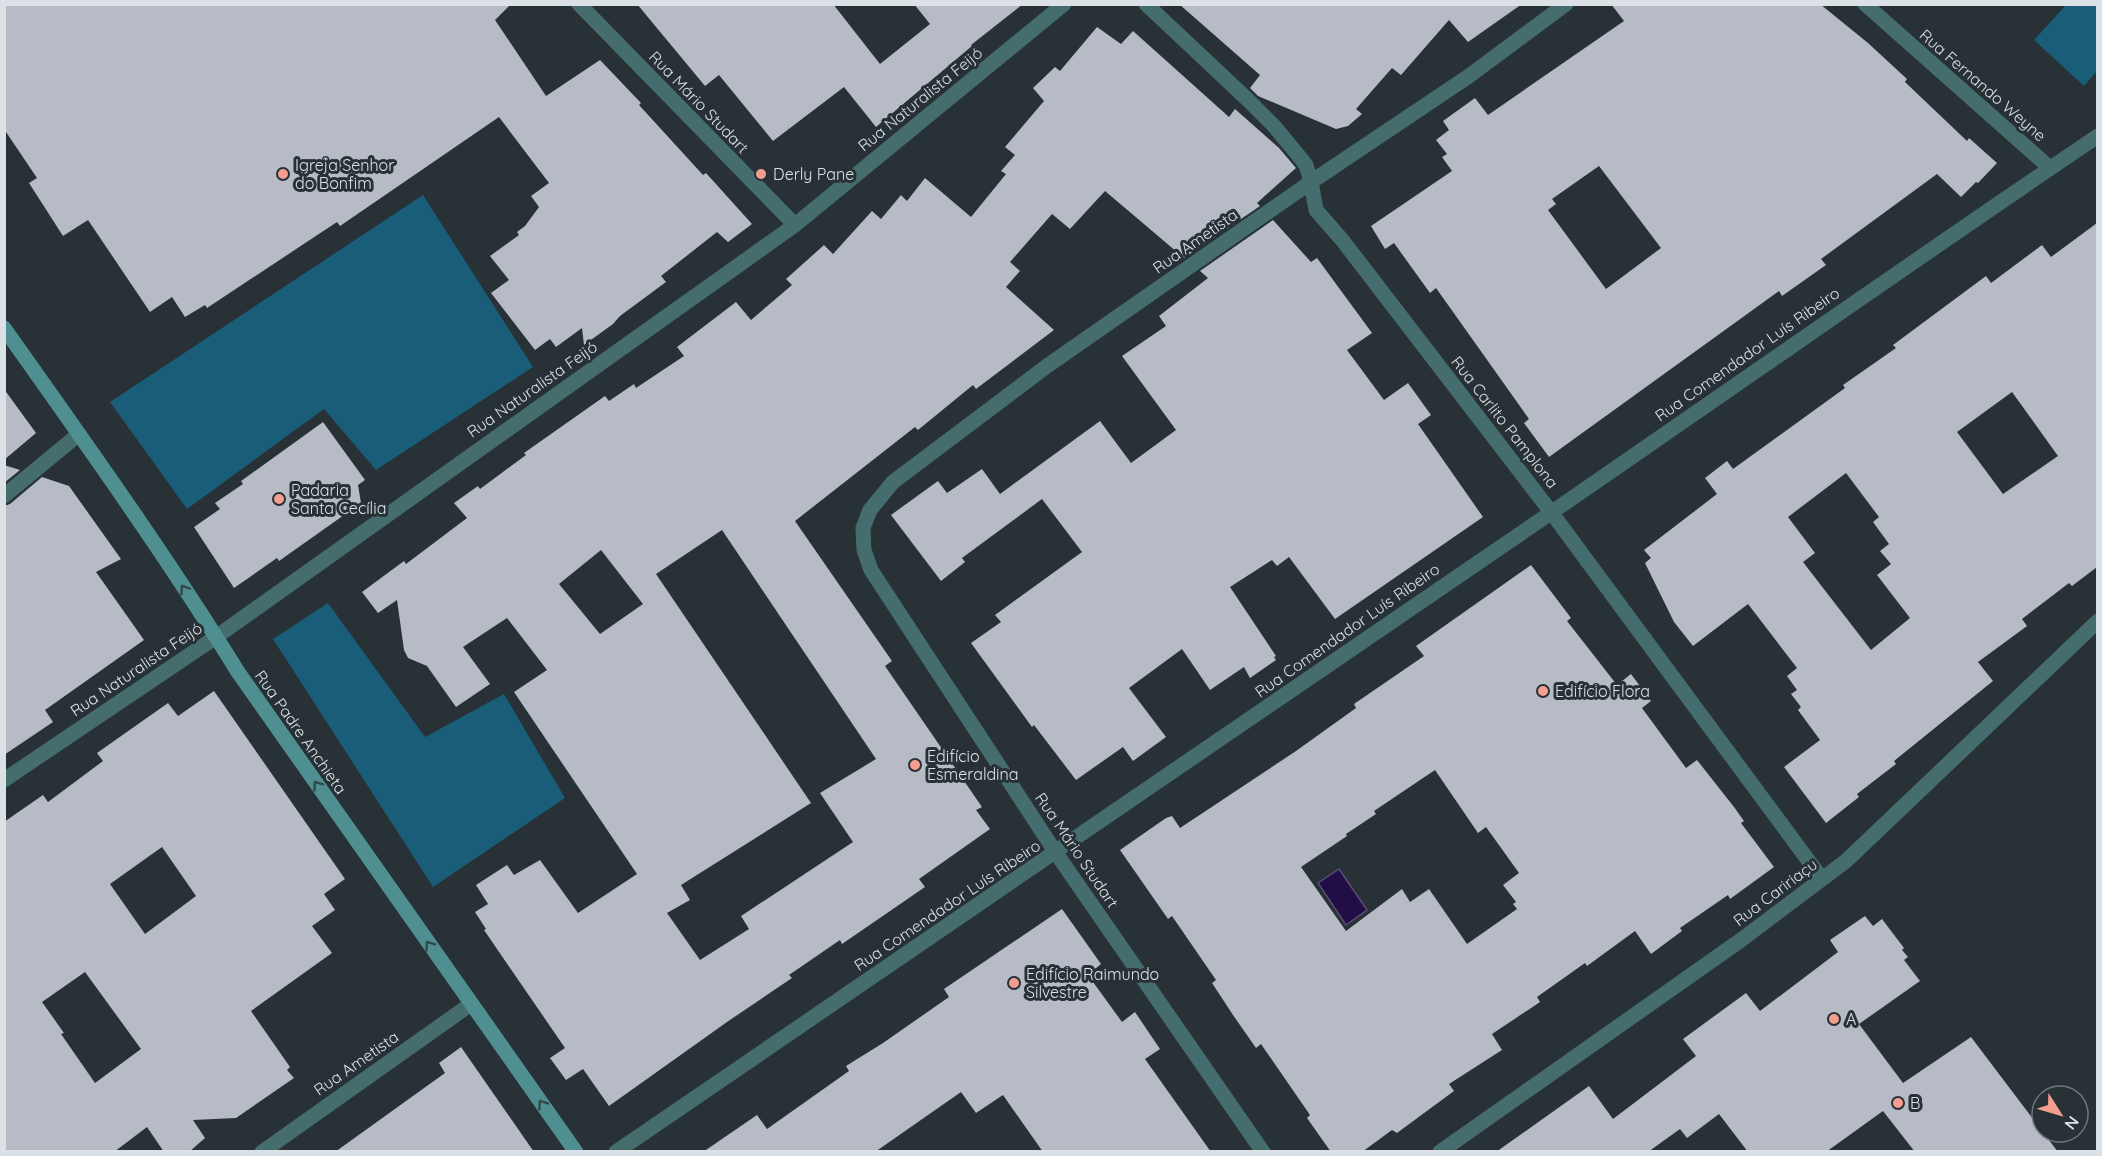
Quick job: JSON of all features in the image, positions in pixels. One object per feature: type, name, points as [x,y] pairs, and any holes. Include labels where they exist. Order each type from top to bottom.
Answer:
[{"type":"street","name":"Rua Mário Studart","points":[[579,4],[795,225]]},
{"type":"street","name":"Rua Naturalista Feijó","points":[[4,780],[216,637],[795,225],[1064,4]]},
{"type":"street","name":"Rua Carlito Pamplona","points":[[1146,4],[1274,126],[1306,165],[1316,210],[1343,241],[1551,512],[1821,879]]},
{"type":"street","name":"Rua Ametista","points":[[863,528],[870,510],[893,482],[924,457],[1047,366],[1311,182],[1469,76],[1566,4]]},
{"type":"street","name":"Rua Fernando Weyne","points":[[1865,4],[2050,168]]},
{"type":"street","name":"Rua Comendador Luís Ribeiro","points":[[616,1152],[1056,853],[2097,136]]},
{"type":"street","name":"Rua Padre Anchieta","points":[[4,328],[79,434],[238,672],[576,1152]]},
{"type":"street","points":[[4,496],[79,434]]},
{"type":"street","name":"Rua Mário Studart","points":[[863,528],[864,550],[871,570],[1056,853],[1263,1152]]},
{"type":"street","name":"Rua Caririaçu","points":[[1440,1152],[1742,940],[1846,861],[2097,621]]},
{"type":"street","name":"Rua Ametista","points":[[262,1152],[471,1005]]},
{"type":"shaded area","points":[[2066,5],[2097,5],[2097,71],[2084,86],[2034,40]]},
{"type":"shaded area","points":[[423,195],[533,367],[376,470],[324,409],[187,509],[110,402]]},
{"type":"shaded area","points":[[328,603],[425,737],[504,694],[565,798],[433,887],[273,639]]},
{"type":"shaded area","points":[[1339,869],[1367,910],[1346,925],[1318,883]]},
{"type":"building","points":[[4,4],[511,4],[495,20],[546,96],[600,60],[641,103],[639,105],[703,175],[706,173],[752,224],[728,242],[717,232],[661,276],[666,282],[584,345],[582,328],[556,347],[550,339],[535,350],[491,293],[509,280],[490,256],[519,235],[517,232],[525,226],[539,207],[531,196],[549,183],[499,117],[340,226],[337,222],[207,308],[205,305],[185,317],[172,297],[150,312],[88,220],[63,236],[29,183],[37,178],[4,129]]},
{"type":"building","points":[[637,4],[833,4],[880,64],[930,24],[914,4],[1023,4],[971,45],[876,127],[844,87],[773,141],[719,75],[705,86]]},
{"type":"building","points":[[1179,4],[1522,4],[1468,42],[1449,20],[1401,75],[1392,68],[1356,109],[1362,114],[1348,126],[1336,129],[1258,96],[1250,88],[1260,75]]},
{"type":"building","points":[[1611,4],[1820,4],[1868,43],[1907,79],[1905,82],[1967,141],[1969,138],[1997,163],[1961,197],[1937,174],[1821,259],[1826,265],[1782,296],[1779,291],[1549,457],[1524,423],[1529,419],[1436,288],[1430,293],[1394,243],[1385,249],[1371,226],[1452,171],[1442,157],[1447,154],[1436,140],[1449,130],[1443,121],[1475,98],[1488,115],[1624,21]],"holes":[[[1599,166],[1661,248],[1606,289],[1548,210],[1556,204],[1552,199]]]},
{"type":"building","points":[[1097,27],[1121,44],[1133,31],[1229,117],[1235,109],[1279,148],[1296,168],[1257,203],[1260,206],[1184,258],[1105,191],[1070,229],[1052,214],[1010,262],[1020,271],[1006,287],[1054,330],[976,389],[973,385],[918,430],[915,427],[795,521],[892,661],[885,666],[982,807],[976,810],[990,829],[919,879],[925,887],[842,944],[840,940],[789,975],[792,978],[609,1106],[583,1069],[566,1080],[550,1058],[565,1048],[484,930],[486,929],[475,912],[488,904],[476,885],[507,865],[514,875],[540,860],[578,913],[637,874],[514,692],[547,670],[507,618],[463,647],[490,684],[456,707],[427,666],[408,658],[404,650],[397,600],[378,613],[362,592],[404,561],[406,564],[467,518],[454,503],[478,486],[480,489],[526,455],[524,453],[605,396],[609,401],[634,384],[636,388],[684,356],[677,347],[736,302],[751,320],[792,285],[786,279],[824,245],[833,254],[872,211],[881,219],[901,195],[907,201],[925,178],[971,217],[1006,174],[1001,171],[1015,155],[1005,147],[1044,101],[1033,88],[1055,67],[1060,71]],"holes":[[[722,530],[876,759],[820,793],[853,842],[741,916],[749,929],[700,960],[667,913],[690,900],[681,885],[811,803],[656,574]],[[601,550],[643,604],[600,634],[559,584]]]},
{"type":"building","points":[[1273,220],[1311,262],[1317,258],[1372,333],[1347,350],[1384,400],[1408,383],[1431,415],[1418,424],[1483,517],[1335,619],[1289,557],[1277,566],[1272,560],[1230,587],[1276,656],[1274,657],[1276,660],[1250,678],[1244,667],[1210,690],[1182,649],[1129,688],[1166,737],[1133,761],[1123,747],[1076,780],[1034,725],[1032,727],[971,643],[1001,622],[995,615],[1082,552],[1042,499],[962,558],[965,562],[941,581],[891,515],[938,481],[947,493],[982,469],[1000,494],[1100,421],[1131,463],[1176,430],[1122,356],[1166,326],[1159,316],[1208,278],[1200,271]]},
{"type":"building","points":[[2097,223],[2097,567],[2072,586],[2069,583],[2022,619],[2027,626],[1978,662],[1993,681],[1894,761],[1896,764],[1857,794],[1859,797],[1826,823],[1784,767],[1820,740],[1798,710],[1801,707],[1791,694],[1797,690],[1787,676],[1797,668],[1748,604],[1693,646],[1674,622],[1645,563],[1651,558],[1644,550],[1717,494],[1705,478],[1727,461],[1733,469],[1845,388],[1843,385],[1896,348],[1893,345],[1986,276],[1991,283],[2042,245],[2051,257]],"holes":[[[2012,392],[2058,456],[2003,494],[1957,432]],[[1846,473],[1879,517],[1873,522],[1889,544],[1880,551],[1891,564],[1877,575],[1910,618],[1871,650],[1803,562],[1815,553],[1788,517]]]},
{"type":"building","points":[[4,389],[36,433],[4,460]]},
{"type":"building","points":[[323,422],[365,480],[358,485],[361,503],[279,561],[277,558],[234,588],[194,527],[220,509],[215,503],[243,484],[241,481]]},
{"type":"building","points":[[4,465],[20,470],[4,483]]},
{"type":"building","points":[[42,477],[69,486],[121,559],[96,572],[144,640],[45,710],[53,722],[4,755],[4,506],[10,504]]},
{"type":"building","points":[[1531,565],[1571,618],[1567,621],[1617,685],[1631,674],[1651,701],[1642,708],[1686,768],[1697,760],[1734,807],[1744,821],[1741,823],[1774,867],[1730,899],[1728,895],[1680,928],[1682,931],[1651,954],[1635,931],[1587,966],[1585,963],[1537,997],[1540,1002],[1492,1034],[1502,1050],[1449,1084],[1454,1091],[1397,1133],[1392,1130],[1362,1152],[1331,1152],[1307,1118],[1310,1115],[1261,1044],[1256,1048],[1233,1015],[1212,983],[1216,980],[1172,916],[1168,919],[1120,850],[1166,818],[1172,816],[1180,828],[1296,751],[1356,708],[1354,704],[1424,656],[1416,646]],"holes":[[[1435,770],[1478,833],[1486,827],[1519,873],[1503,885],[1516,902],[1513,904],[1517,909],[1467,944],[1429,889],[1410,902],[1402,889],[1346,931],[1301,867],[1376,814],[1374,811]]]},
{"type":"building","points":[[214,691],[345,879],[324,894],[335,910],[312,926],[332,953],[251,1011],[290,1067],[287,1070],[294,1078],[236,1118],[193,1120],[205,1138],[189,1152],[164,1152],[147,1127],[114,1152],[4,1152],[4,822],[43,795],[48,802],[103,761],[97,753],[168,703],[178,716]],"holes":[[[162,847],[196,896],[145,934],[110,884]],[[85,972],[141,1049],[95,1083],[42,1002]]]},
{"type":"building","points":[[1062,909],[1101,964],[1088,975],[1122,1022],[1135,1012],[1160,1049],[1145,1059],[1211,1152],[1043,1152],[1003,1095],[976,1113],[961,1092],[875,1152],[703,1152],[757,1115],[767,1129],[849,1071],[846,1066],[949,997],[944,989]]},
{"type":"building","points":[[1865,916],[1873,926],[1882,919],[1904,948],[1902,950],[1908,957],[1904,960],[1920,981],[1859,1024],[1903,1083],[1971,1037],[2030,1115],[2030,1144],[2052,1144],[2058,1152],[1915,1152],[1883,1111],[1826,1152],[1748,1152],[1719,1114],[1687,1138],[1680,1129],[1648,1152],[1496,1152],[1589,1086],[1613,1119],[1696,1056],[1683,1039],[1746,993],[1760,1011],[1838,952],[1830,940]]},
{"type":"building","points":[[461,1047],[534,1152],[335,1152],[445,1073],[439,1063]]},
{"type":"place","name":"Igreja Senhor do Bonfim","points":[[283,174]]},
{"type":"place","name":"Derly Pane","points":[[761,174]]},
{"type":"place","name":"Padaria Santa Cecília","points":[[279,499]]},
{"type":"place","name":"Edifício Flora","points":[[1543,691]]},
{"type":"place","name":"Edifício Esmeraldina","points":[[915,765]]},
{"type":"place","name":"Edifício Raimundo Silvestre","points":[[1014,983]]},
{"type":"place","name":"A","points":[[1834,1019]]},
{"type":"place","name":"B","points":[[1898,1103]]}]
